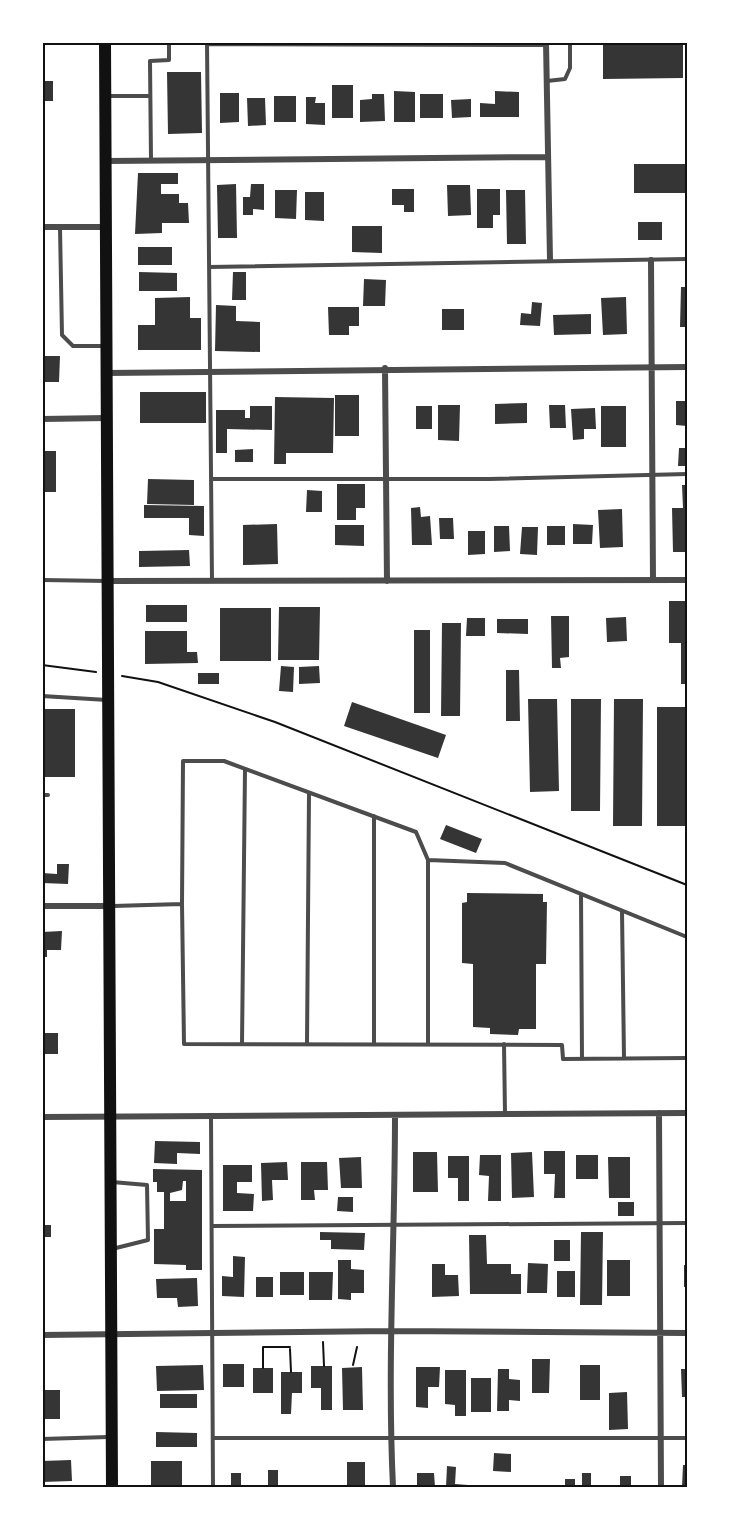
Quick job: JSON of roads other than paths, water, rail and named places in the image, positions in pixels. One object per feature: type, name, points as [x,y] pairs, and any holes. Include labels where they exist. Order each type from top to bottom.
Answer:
[{"type":"main road","points":[[105,42],[112,1487]]},
{"type":"street","points":[[546,43],[550,260]]},
{"type":"street","points":[[105,161],[547,157]]},
{"type":"street","points":[[42,227],[105,226]]},
{"type":"street","points":[[651,260],[653,580]]},
{"type":"street","points":[[106,374],[385,368],[687,367]]},
{"type":"street","points":[[385,368],[387,580]]},
{"type":"street","points":[[42,419],[106,418]]},
{"type":"street","points":[[107,581],[687,580]]},
{"type":"street","points":[[42,906],[109,906]]},
{"type":"street","points":[[658,1113],[660,1487]]},
{"type":"street","points":[[42,1117],[687,1113]]},
{"type":"street","points":[[393,1487],[391,1331],[395,1224],[395,1116]]},
{"type":"street","points":[[42,1335],[391,1331],[687,1333]]},
{"type":"lane","points":[[151,160],[150,61],[170,60],[169,42]]},
{"type":"lane","points":[[546,81],[565,79],[570,68],[570,42]]},
{"type":"lane","points":[[212,581],[207,43],[546,43]]},
{"type":"lane","points":[[105,96],[150,96]]},
{"type":"lane","points":[[60,227],[62,336],[73,346],[106,346]]},
{"type":"lane","points":[[209,267],[687,259]]},
{"type":"lane","points":[[211,479],[687,474]]},
{"type":"lane","points":[[42,580],[107,581]]},
{"type":"lane","points":[[42,696],[108,700]]},
{"type":"lane","points":[[428,1044],[428,860],[416,832],[224,761],[183,761],[184,1044],[562,1045],[563,1059],[687,1058]]},
{"type":"lane","points":[[242,1044],[245,769]]},
{"type":"lane","points":[[307,1044],[309,792]]},
{"type":"lane","points":[[42,795],[48,795]]},
{"type":"lane","points":[[374,816],[374,1044]]},
{"type":"lane","points":[[428,860],[505,863],[687,937]]},
{"type":"lane","points":[[581,894],[582,1059]]},
{"type":"lane","points":[[109,906],[182,904]]},
{"type":"lane","points":[[622,910],[624,1058]]},
{"type":"lane","points":[[504,1044],[505,1115]]},
{"type":"lane","points":[[212,1117],[213,1487]]},
{"type":"lane","points":[[111,1182],[147,1185],[148,1240],[111,1250]]},
{"type":"lane","points":[[212,1226],[687,1223]]},
{"type":"lane","points":[[42,1439],[112,1437]]},
{"type":"lane","points":[[213,1438],[687,1438]]}]
